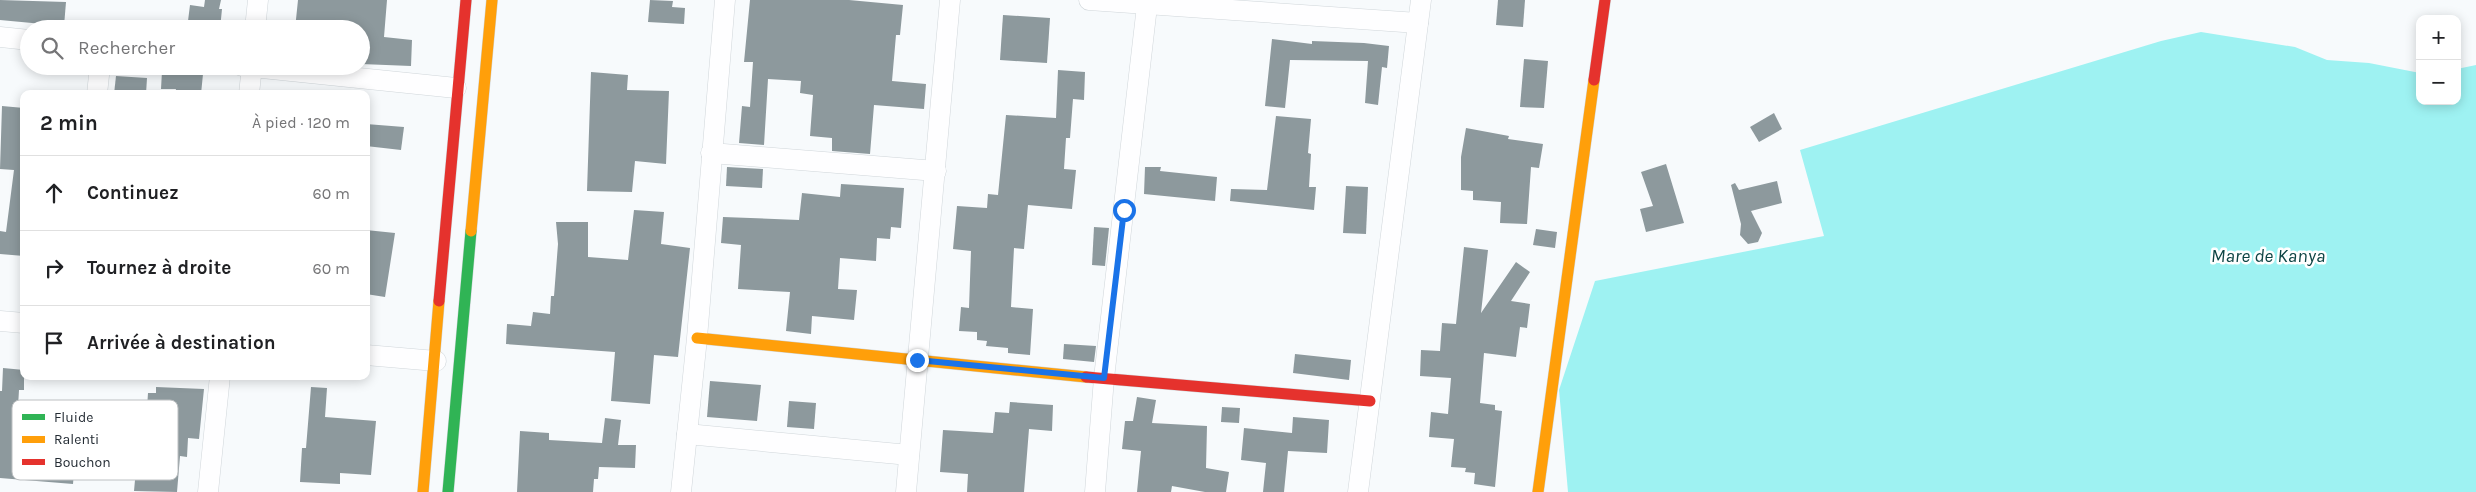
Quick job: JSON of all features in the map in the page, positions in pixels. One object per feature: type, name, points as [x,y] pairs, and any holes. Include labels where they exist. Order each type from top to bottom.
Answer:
[{"type":"street","points":[[256,20],[258,0]]},
{"type":"street","points":[[423,492],[436,361],[456,88],[466,0]]},
{"type":"street","points":[[448,492],[492,0]]},
{"type":"street","points":[[681,492],[697,338],[725,0]]},
{"type":"street","points":[[906,492],[950,0]]},
{"type":"street","points":[[1089,0],[1147,6],[1418,23]]},
{"type":"street","points":[[1358,492],[1421,0]]},
{"type":"street","points":[[1538,492],[1605,0]]},
{"type":"street","points":[[1095,492],[1104,378],[1147,6]]},
{"type":"street","points":[[0,37],[20,39]]},
{"type":"street","points":[[97,90],[99,75]]},
{"type":"street","points":[[249,75],[250,90]]},
{"type":"street","points":[[327,75],[456,88]]},
{"type":"street","points":[[711,153],[936,171]]},
{"type":"street","points":[[0,322],[20,323]]},
{"type":"street","points":[[697,338],[794,349],[1370,401]]},
{"type":"street","points":[[370,355],[436,361]]},
{"type":"street","points":[[208,492],[220,380]]},
{"type":"street","points":[[687,434],[909,455]]},
{"type":"water","name":"Mare de Kanya","points":[[2201,32],[2295,47],[2327,60],[2369,63],[2416,72],[2416,105],[2461,105],[2461,68],[2476,65],[2476,492],[1568,492],[1559,390],[1595,281],[1824,236],[1800,150],[2161,41]]},
{"type":"building","points":[[0,0],[66,2],[64,20],[20,20],[20,22],[0,20]]},
{"type":"building","points":[[205,0],[221,0],[219,9],[222,9],[221,20],[188,20],[190,5],[204,7]]},
{"type":"building","points":[[298,0],[387,0],[384,37],[412,40],[411,66],[370,64],[370,20],[296,20]]},
{"type":"building","points":[[650,0],[673,1],[672,7],[685,8],[684,24],[648,22]]},
{"type":"building","points":[[750,0],[849,0],[903,5],[900,35],[896,35],[892,81],[926,84],[924,109],[874,105],[870,154],[832,151],[832,138],[810,136],[813,95],[800,93],[801,81],[768,79],[764,145],[739,143],[742,106],[750,107],[753,62],[744,62]]},
{"type":"building","points":[[1498,0],[1525,0],[1523,27],[1496,25]]},
{"type":"building","points":[[1003,15],[1050,18],[1047,63],[1000,60]]},
{"type":"building","points":[[1272,39],[1312,44],[1312,41],[1389,46],[1387,68],[1382,67],[1378,105],[1365,103],[1368,61],[1290,60],[1285,108],[1265,106]]},
{"type":"building","points":[[1524,59],[1548,61],[1544,108],[1520,107]]},
{"type":"building","points":[[1058,70],[1085,72],[1084,100],[1073,99],[1070,138],[1066,138],[1064,169],[1076,170],[1072,209],[1028,205],[1024,249],[1014,248],[1011,307],[1033,309],[1030,355],[1008,353],[1008,348],[986,346],[987,341],[977,340],[977,332],[959,331],[961,307],[969,308],[971,251],[953,249],[957,206],[987,208],[988,194],[998,195],[1006,115],[1056,118]]},
{"type":"building","points":[[591,72],[628,75],[627,90],[669,91],[666,164],[635,161],[632,192],[587,191]]},
{"type":"building","points":[[162,75],[203,75],[201,90],[161,89]]},
{"type":"building","points":[[116,76],[147,78],[146,90],[114,90]]},
{"type":"building","points":[[2,106],[20,108],[20,256],[0,254],[0,231],[6,232],[14,170],[0,169]]},
{"type":"building","points":[[1774,113],[1782,129],[1759,142],[1750,127]]},
{"type":"building","points":[[1276,116],[1311,119],[1308,153],[1311,154],[1309,187],[1316,187],[1314,210],[1230,201],[1231,189],[1267,190]]},
{"type":"building","points":[[370,124],[404,127],[401,150],[370,146]]},
{"type":"building","points":[[1466,128],[1509,136],[1508,139],[1543,144],[1539,168],[1531,167],[1527,224],[1500,223],[1501,202],[1473,200],[1473,191],[1461,190],[1461,157]]},
{"type":"building","points":[[1666,164],[1684,223],[1646,232],[1640,209],[1653,206],[1641,172]]},
{"type":"building","points":[[727,167],[763,169],[762,188],[726,186]]},
{"type":"building","points":[[1145,167],[1161,167],[1160,171],[1217,177],[1215,201],[1144,194]]},
{"type":"building","points":[[1777,181],[1782,203],[1751,211],[1762,233],[1758,242],[1748,244],[1740,235],[1741,224],[1731,185],[1735,183],[1739,190]]},
{"type":"building","points":[[841,184],[904,188],[901,228],[891,227],[890,239],[877,238],[876,261],[840,258],[838,289],[857,290],[854,320],[812,316],[811,334],[786,331],[790,292],[738,289],[741,245],[721,243],[723,217],[799,220],[802,193],[840,197]]},
{"type":"building","points":[[1346,186],[1368,187],[1366,234],[1343,233]]},
{"type":"building","points":[[634,210],[664,212],[661,244],[690,248],[678,357],[654,355],[650,404],[611,401],[615,352],[506,344],[507,324],[531,326],[533,312],[550,314],[551,296],[554,296],[558,244],[556,222],[588,222],[588,257],[628,260]]},
{"type":"building","points":[[1094,227],[1109,228],[1105,266],[1092,265]]},
{"type":"building","points":[[1536,229],[1557,232],[1555,248],[1533,245]]},
{"type":"building","points":[[370,230],[395,233],[385,297],[370,295]]},
{"type":"building","points":[[1464,247],[1488,250],[1481,313],[1516,262],[1530,272],[1511,301],[1530,304],[1527,328],[1520,327],[1516,357],[1484,353],[1480,403],[1495,405],[1495,410],[1502,411],[1495,487],[1474,484],[1475,473],[1465,472],[1466,468],[1451,467],[1454,439],[1429,437],[1431,412],[1448,414],[1451,378],[1420,376],[1421,350],[1440,351],[1442,323],[1456,324]]},
{"type":"building","points":[[1064,344],[1096,346],[1094,362],[1063,359]]},
{"type":"building","points":[[1295,354],[1351,360],[1349,380],[1293,373]]},
{"type":"building","points":[[3,368],[20,370],[20,380],[24,380],[24,390],[19,390],[18,400],[12,400],[12,479],[0,478],[0,391],[2,391]]},
{"type":"building","points":[[710,381],[761,385],[757,421],[707,417]]},
{"type":"building","points":[[156,387],[204,389],[199,439],[188,438],[187,457],[180,456],[178,480],[178,400],[148,400],[148,393],[156,393]]},
{"type":"building","points":[[311,387],[327,388],[325,417],[376,421],[371,475],[340,473],[340,484],[300,482],[302,448],[306,448]]},
{"type":"building","points":[[1137,397],[1156,400],[1152,423],[1207,426],[1206,468],[1229,472],[1226,492],[1205,492],[1172,486],[1171,492],[1137,492],[1141,451],[1122,449],[1125,421],[1133,421]]},
{"type":"building","points":[[789,401],[816,403],[814,429],[787,427]]},
{"type":"building","points":[[1010,402],[1053,405],[1052,431],[1029,429],[1024,492],[967,492],[968,474],[940,472],[943,430],[993,433],[995,412],[1009,413]]},
{"type":"building","points":[[1222,407],[1240,408],[1239,423],[1221,422]]},
{"type":"building","points":[[1293,417],[1329,420],[1327,453],[1288,451],[1284,492],[1263,492],[1266,463],[1241,460],[1244,428],[1292,433]]},
{"type":"building","points":[[605,418],[621,420],[618,445],[636,445],[635,468],[599,467],[598,479],[594,479],[593,492],[517,492],[520,431],[549,433],[549,440],[602,443]]},
{"type":"building","points":[[24,480],[73,480],[73,484]]},
{"type":"building","points":[[135,480],[178,480],[177,492],[134,491]]},
{"type":"traffic: fast","points":[[448,492],[471,231]]},
{"type":"traffic: slow","points":[[471,231],[492,0]]},
{"type":"traffic: slow","points":[[1538,492],[1594,80]]},
{"type":"traffic: slow","points":[[423,492],[439,301]]},
{"type":"traffic: slow","points":[[697,338],[1086,377]]},
{"type":"traffic: jam","points":[[439,301],[466,0]]},
{"type":"traffic: jam","points":[[1594,80],[1605,0]]},
{"type":"traffic: jam","points":[[1086,377],[1370,401]]},
{"type":"route","points":[[917,360],[1104,378],[1124,210]]}]
